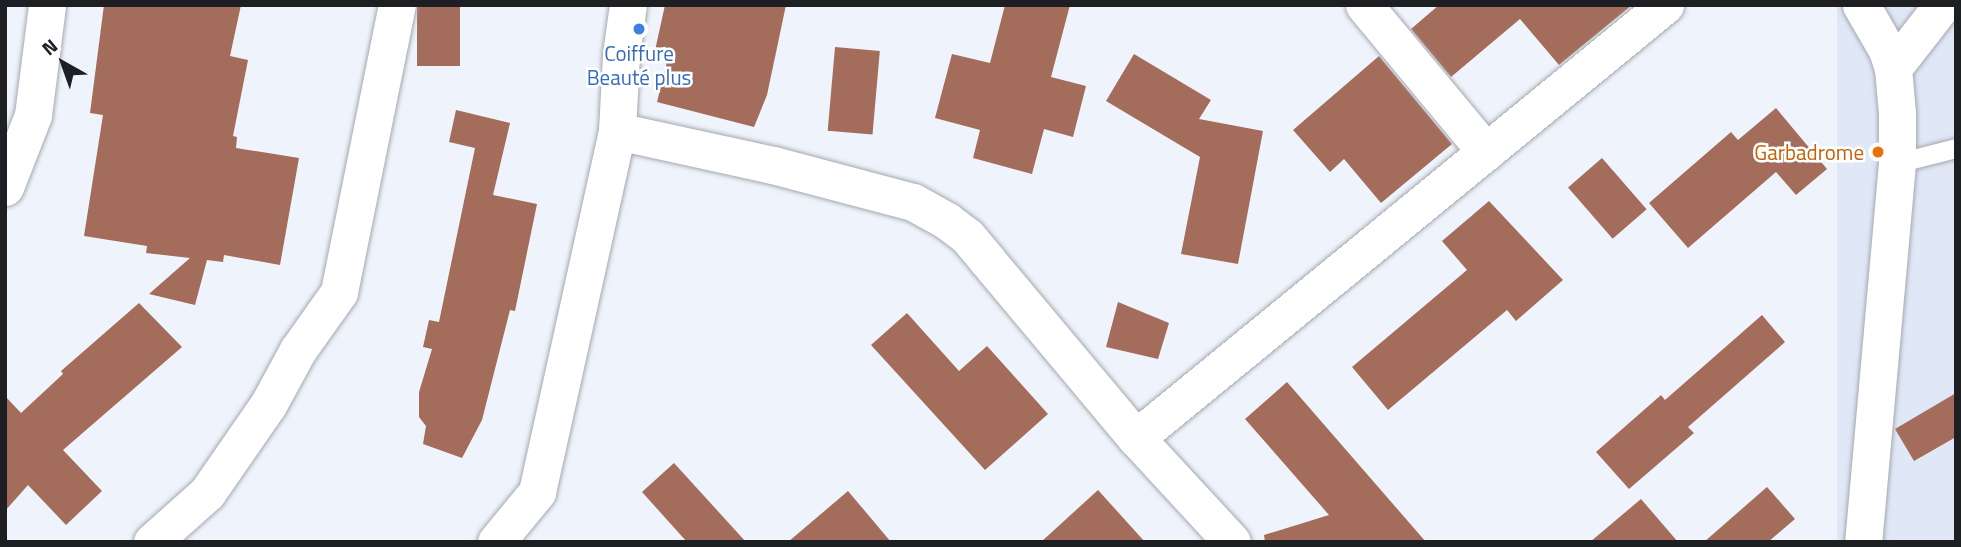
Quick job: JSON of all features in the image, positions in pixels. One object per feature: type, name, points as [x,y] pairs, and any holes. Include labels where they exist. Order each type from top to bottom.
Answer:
[{"type":"street","points":[[5,187],[19,111],[47,5]]},
{"type":"street","points":[[152,542],[207,493],[268,405],[298,350],[339,292],[397,5]]},
{"type":"street","points":[[496,542],[537,492],[617,131],[621,54],[628,5]]},
{"type":"street","points":[[1364,5],[1486,152]]},
{"type":"street","points":[[1136,438],[1665,5]]},
{"type":"street","points":[[1861,5],[1887,50],[1893,68],[1897,163],[1863,542]]},
{"type":"street","points":[[1893,68],[1942,5]]},
{"type":"street","points":[[617,131],[774,165],[913,202],[947,221],[967,236],[1136,438],[1232,542]]},
{"type":"lane","points":[[1897,163],[1956,148]]},
{"type":"shaded area","points":[[1837,5],[1956,5],[1956,542],[1837,542]]},
{"type":"building","points":[[104,5],[241,5],[230,56],[248,60],[233,136],[237,137],[236,148],[299,158],[280,265],[224,255],[223,262],[207,260],[195,305],[149,294],[190,258],[146,253],[147,246],[84,236],[103,115],[90,113]]},
{"type":"building","points":[[417,5],[460,5],[460,66],[417,66]]},
{"type":"building","points":[[665,5],[786,5],[767,95],[754,127],[657,102],[668,58],[654,55]]},
{"type":"building","points":[[1005,5],[1070,5],[1051,77],[1086,86],[1073,137],[1044,129],[1032,174],[973,158],[980,130],[935,118],[952,54],[990,63]]},
{"type":"building","points":[[1439,5],[1632,5],[1559,65],[1520,19],[1451,77],[1411,29]]},
{"type":"building","points":[[835,47],[880,51],[873,135],[828,131]]},
{"type":"building","points":[[1134,54],[1211,100],[1199,119],[1263,131],[1238,264],[1181,254],[1200,157],[1106,101]]},
{"type":"building","points":[[1379,56],[1452,144],[1381,203],[1344,159],[1330,172],[1293,130]]},
{"type":"building","points":[[1776,108],[1827,169],[1796,195],[1776,172],[1688,248],[1649,203],[1731,132],[1738,140]]},
{"type":"building","points":[[456,110],[510,123],[493,195],[537,204],[515,311],[510,310],[482,420],[462,458],[423,444],[426,426],[419,417],[419,392],[432,349],[423,347],[429,320],[439,322],[475,148],[449,142]]},
{"type":"building","points":[[1602,158],[1647,209],[1613,239],[1568,188]]},
{"type":"building","points":[[1489,201],[1563,280],[1516,321],[1507,310],[1388,410],[1352,367],[1467,270],[1442,241]]},
{"type":"building","points":[[1118,302],[1169,323],[1158,359],[1106,347]]},
{"type":"building","points":[[139,303],[182,347],[63,450],[102,491],[66,525],[28,485],[5,511],[5,396],[21,413],[63,374],[61,371]]},
{"type":"building","points":[[907,313],[959,371],[987,346],[1048,414],[985,470],[871,345]]},
{"type":"building","points":[[1762,315],[1785,342],[1688,427],[1694,433],[1629,489],[1596,452],[1661,395],[1665,400]]},
{"type":"building","points":[[1287,382],[1426,542],[1265,542],[1264,535],[1329,515],[1245,419]]},
{"type":"building","points":[[1956,393],[1956,437],[1914,461],[1895,429]]},
{"type":"building","points":[[674,463],[746,542],[687,542],[642,492]]},
{"type":"building","points":[[1767,487],[1795,519],[1768,542],[1704,542]]},
{"type":"building","points":[[1098,490],[1145,542],[1041,542]]},
{"type":"building","points":[[848,491],[891,542],[788,542]]},
{"type":"building","points":[[1641,499],[1678,542],[1590,542]]},
{"type":"place","name":"Coiffure Beauté plus","points":[[639,29]]},
{"type":"place","name":"Garbadrome","points":[[1878,152]]}]
